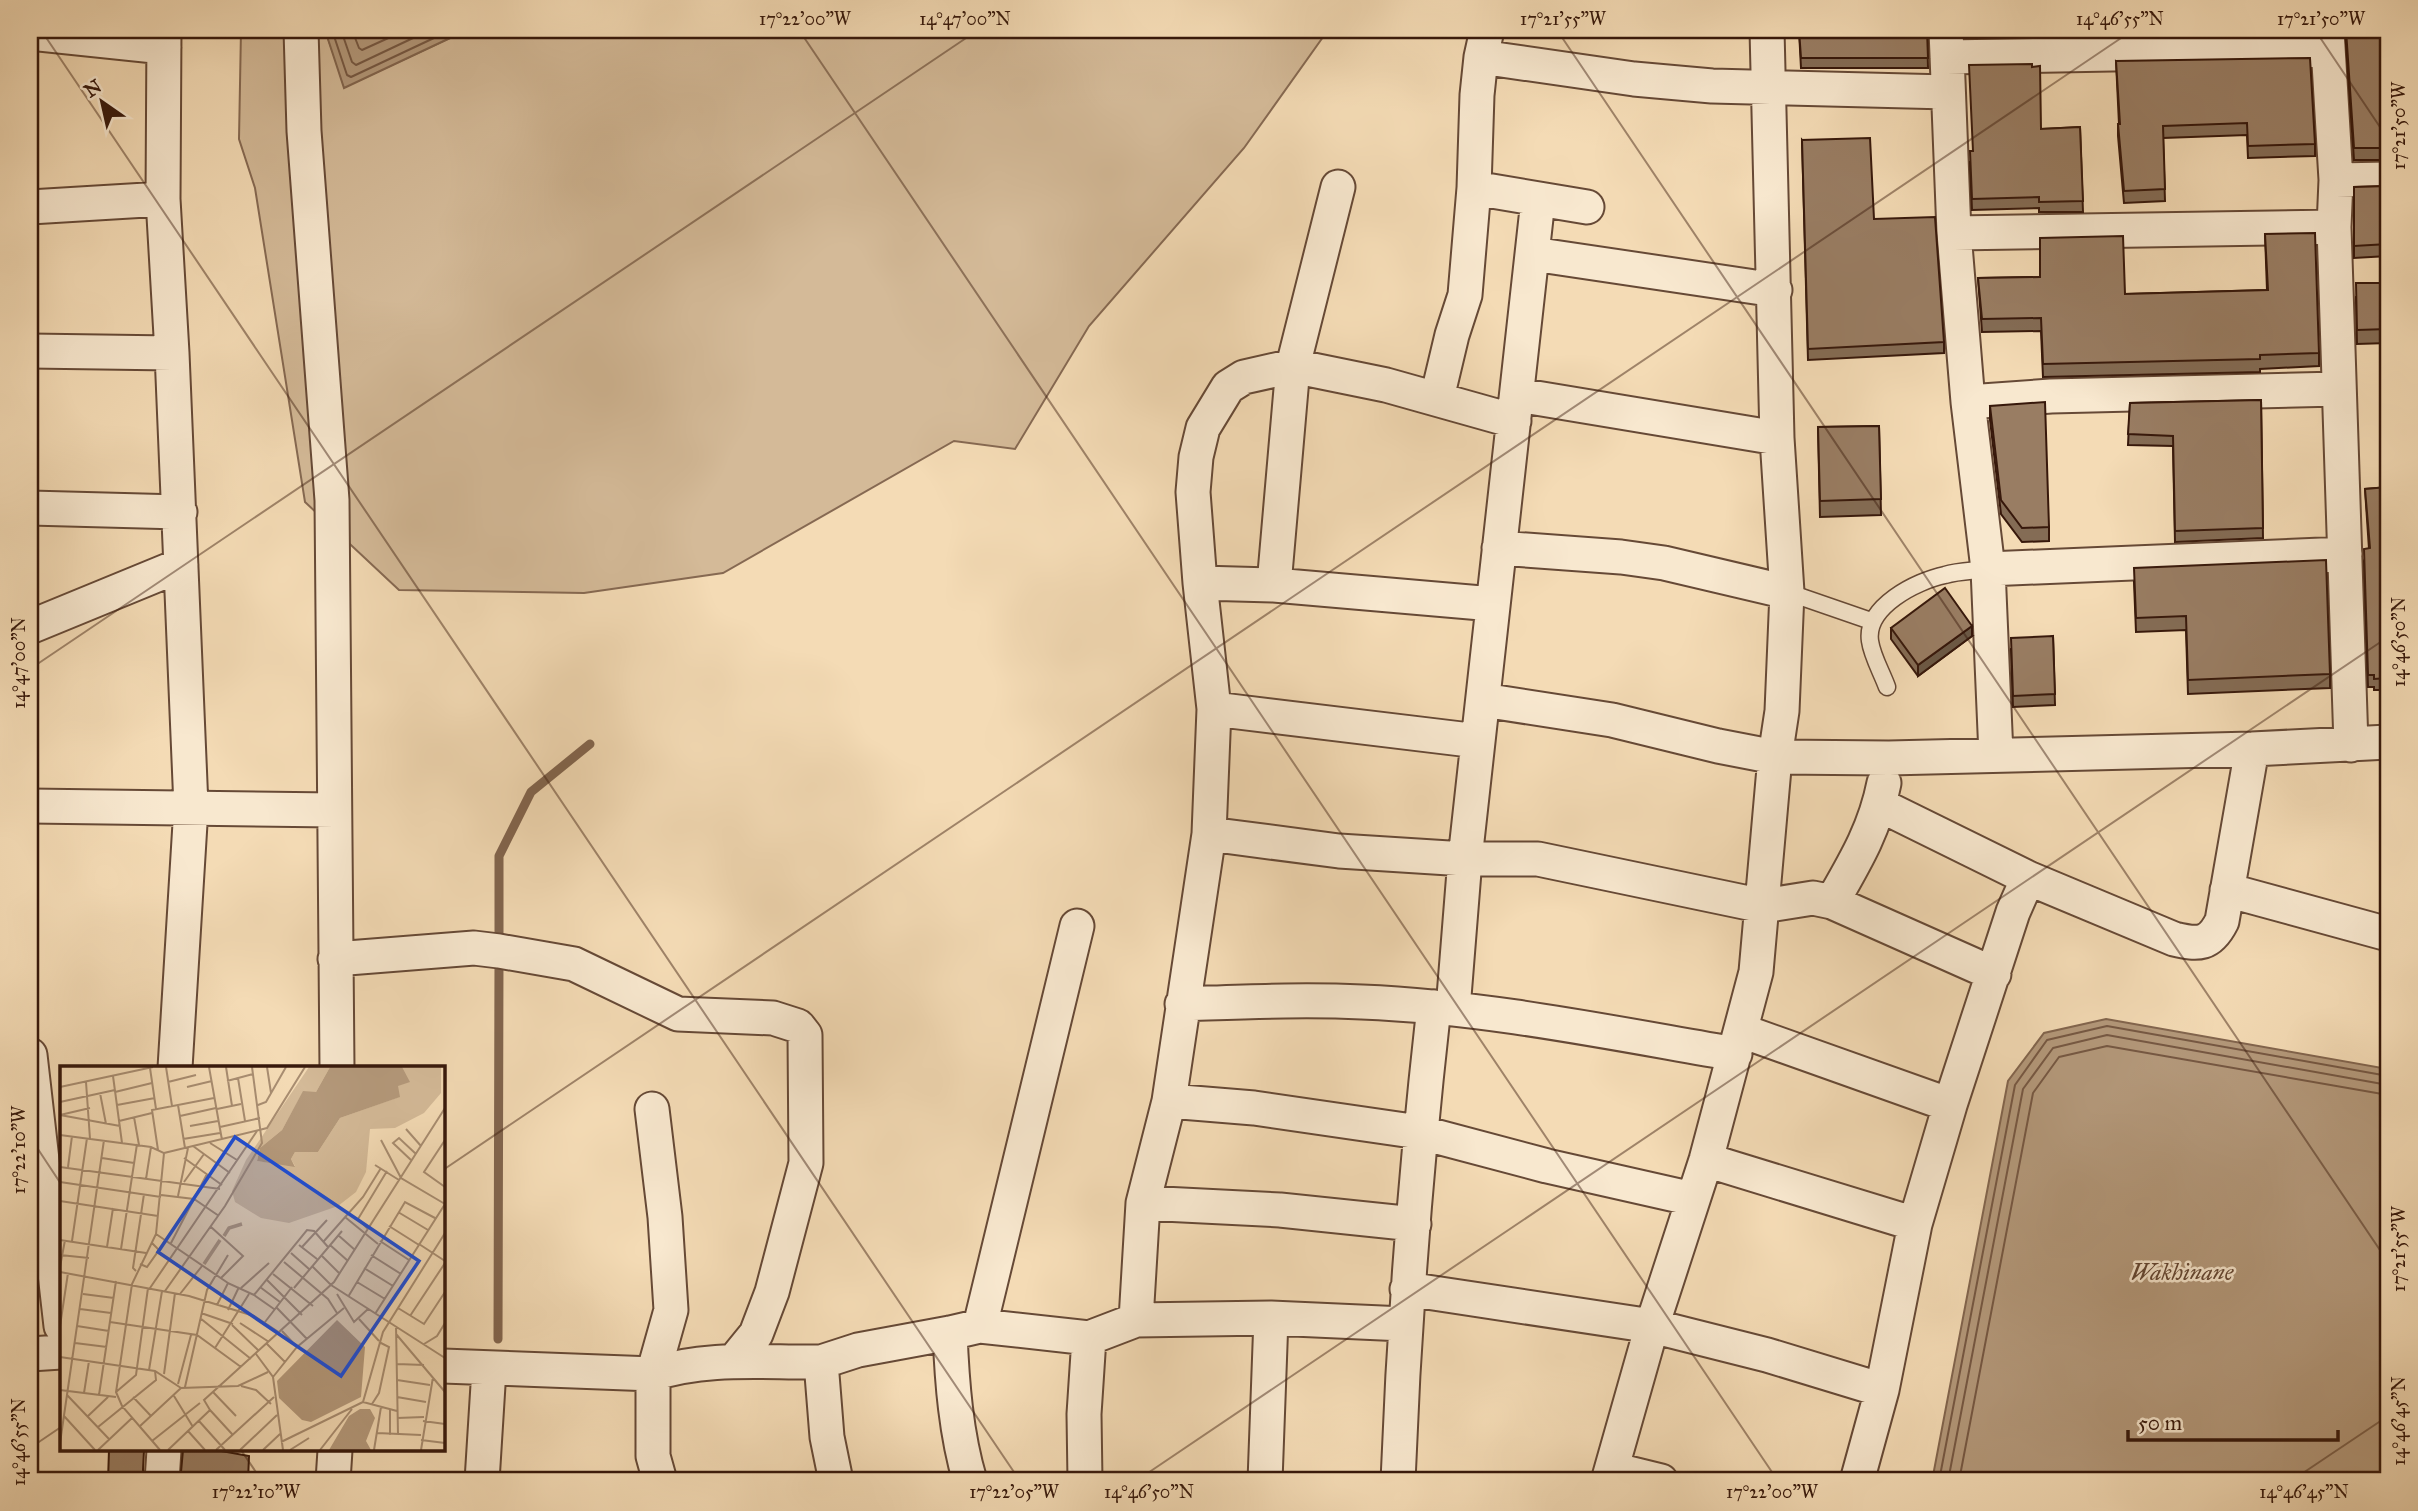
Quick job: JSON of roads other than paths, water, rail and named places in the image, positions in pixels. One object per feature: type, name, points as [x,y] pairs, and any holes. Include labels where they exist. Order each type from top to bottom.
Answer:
[{"type":"street","points":[[301,30],[305,145],[332,500],[337,1066]]},
{"type":"street","points":[[1661,1481],[1610,1475],[1652,1326],[1706,1160],[1756,972],[1775,757],[1782,711],[1787,592],[1777,438],[1766,30]]},
{"type":"street","points":[[30,33],[164,38],[163,200],[173,353],[191,807],[175,1066]]},
{"type":"street","points":[[1996,755],[1988,569],[1968,402],[1954,233],[1946,43],[2328,40],[2336,180],[2333,227],[2351,745]]},
{"type":"street","points":[[1437,398],[1465,295],[1474,188],[1477,95],[1484,43],[1670,83],[1948,92]]},
{"type":"street","points":[[2336,180],[2388,179]]},
{"type":"street","points":[[1274,585],[1293,366],[1338,187]]},
{"type":"street","points":[[1474,188],[1587,207]]},
{"type":"street","points":[[30,207],[163,200]]},
{"type":"street","points":[[1398,1481],[1404,1324],[1414,1224],[1419,1132],[1444,1008],[1465,859],[1538,200]]},
{"type":"street","points":[[1954,233],[2333,227]]},
{"type":"street","points":[[1533,254],[1775,290]]},
{"type":"street","points":[[30,351],[173,353]]},
{"type":"street","points":[[1136,1320],[1143,1203],[1169,1101],[1209,834],[1214,709],[1193,492],[1196,457],[1203,428],[1228,387],[1244,377],[1293,366],[1376,382],[1437,398],[1777,438]]},
{"type":"street","points":[[1968,402],[2051,396],[2339,389]]},
{"type":"street","points":[[30,508],[180,512]]},
{"type":"street","points":[[1499,548],[1632,558],[1787,592]]},
{"type":"street","points":[[1988,569],[2345,554]]},
{"type":"street","points":[[30,627],[181,565]]},
{"type":"street","points":[[1200,583],[1274,585],[1493,604]]},
{"type":"street","points":[[1483,700],[1600,718],[1775,757],[1889,758],[2252,749],[2388,742]]},
{"type":"street","points":[[1214,709],[1478,741]]},
{"type":"street","points":[[1880,805],[2028,878],[2174,939],[2190,943],[2208,941],[2217,932],[2222,921],[2252,749]]},
{"type":"street","points":[[1832,902],[1866,842],[1880,805],[1889,758]]},
{"type":"street","points":[[30,806],[334,810]]},
{"type":"street","points":[[1209,834],[1339,851],[1465,859],[1538,859],[1763,906],[1803,899],[1832,902],[1994,974]]},
{"type":"street","points":[[1857,1481],[1882,1390],[1915,1224],[1950,1105],[2013,912],[2028,878]]},
{"type":"street","points":[[2227,890],[2388,934]]},
{"type":"street","points":[[970,1481],[960,1448],[951,1372],[1077,926]]},
{"type":"street","points":[[335,959],[474,948],[499,951],[574,964],[678,1014],[773,1018],[798,1026],[805,1035],[806,1163],[772,1292],[756,1334],[737,1361]]},
{"type":"street","points":[[1182,1004],[1280,1000],[1363,1002],[1444,1008],[1574,1026],[1738,1042],[1950,1105]]},
{"type":"street","points":[[30,1055],[60,1317]]},
{"type":"street","points":[[1169,1101],[1254,1108],[1419,1132],[1547,1166],[1693,1199]]},
{"type":"street","points":[[652,1108],[665,1217],[671,1310],[653,1374],[653,1456],[660,1481]]},
{"type":"street","points":[[1706,1160],[1915,1224]]},
{"type":"street","points":[[1143,1203],[1280,1210],[1414,1224]]},
{"type":"street","points":[[1407,1289],[1652,1326],[1767,1355],[1882,1390]]},
{"type":"street","points":[[1265,1481],[1271,1318]]},
{"type":"street","points":[[444,1366],[653,1374],[673,1368],[737,1361],[806,1362],[965,1330],[1089,1338],[1136,1320],[1271,1318],[1404,1324]]},
{"type":"street","points":[[1086,1481],[1084,1414],[1089,1338]]},
{"type":"street","points":[[30,1354],[60,1352]]},
{"type":"street","points":[[806,1362],[836,1481]]},
{"type":"street","points":[[482,1481],[489,1369]]},
{"type":"street","points":[[163,1481],[164,1452]]},
{"type":"street","points":[[333,1481],[335,1452]]},
{"type":"lane","points":[[1887,687],[1870,642],[1871,621],[1884,606],[1913,587],[1944,575],[1988,569]]},
{"type":"lane","points":[[1787,592],[1871,621]]},
{"type":"water","points":[[325,30],[467,30],[344,88]]},
{"type":"water","name":"Wakhinane","points":[[2106,1019],[2388,1069],[2388,1481],[1932,1481],[2008,1081],[2044,1033]]},
{"type":"waterway","points":[[499,944],[499,856],[531,792],[590,744]]},
{"type":"waterway","points":[[498,1339],[499,958]]}]
